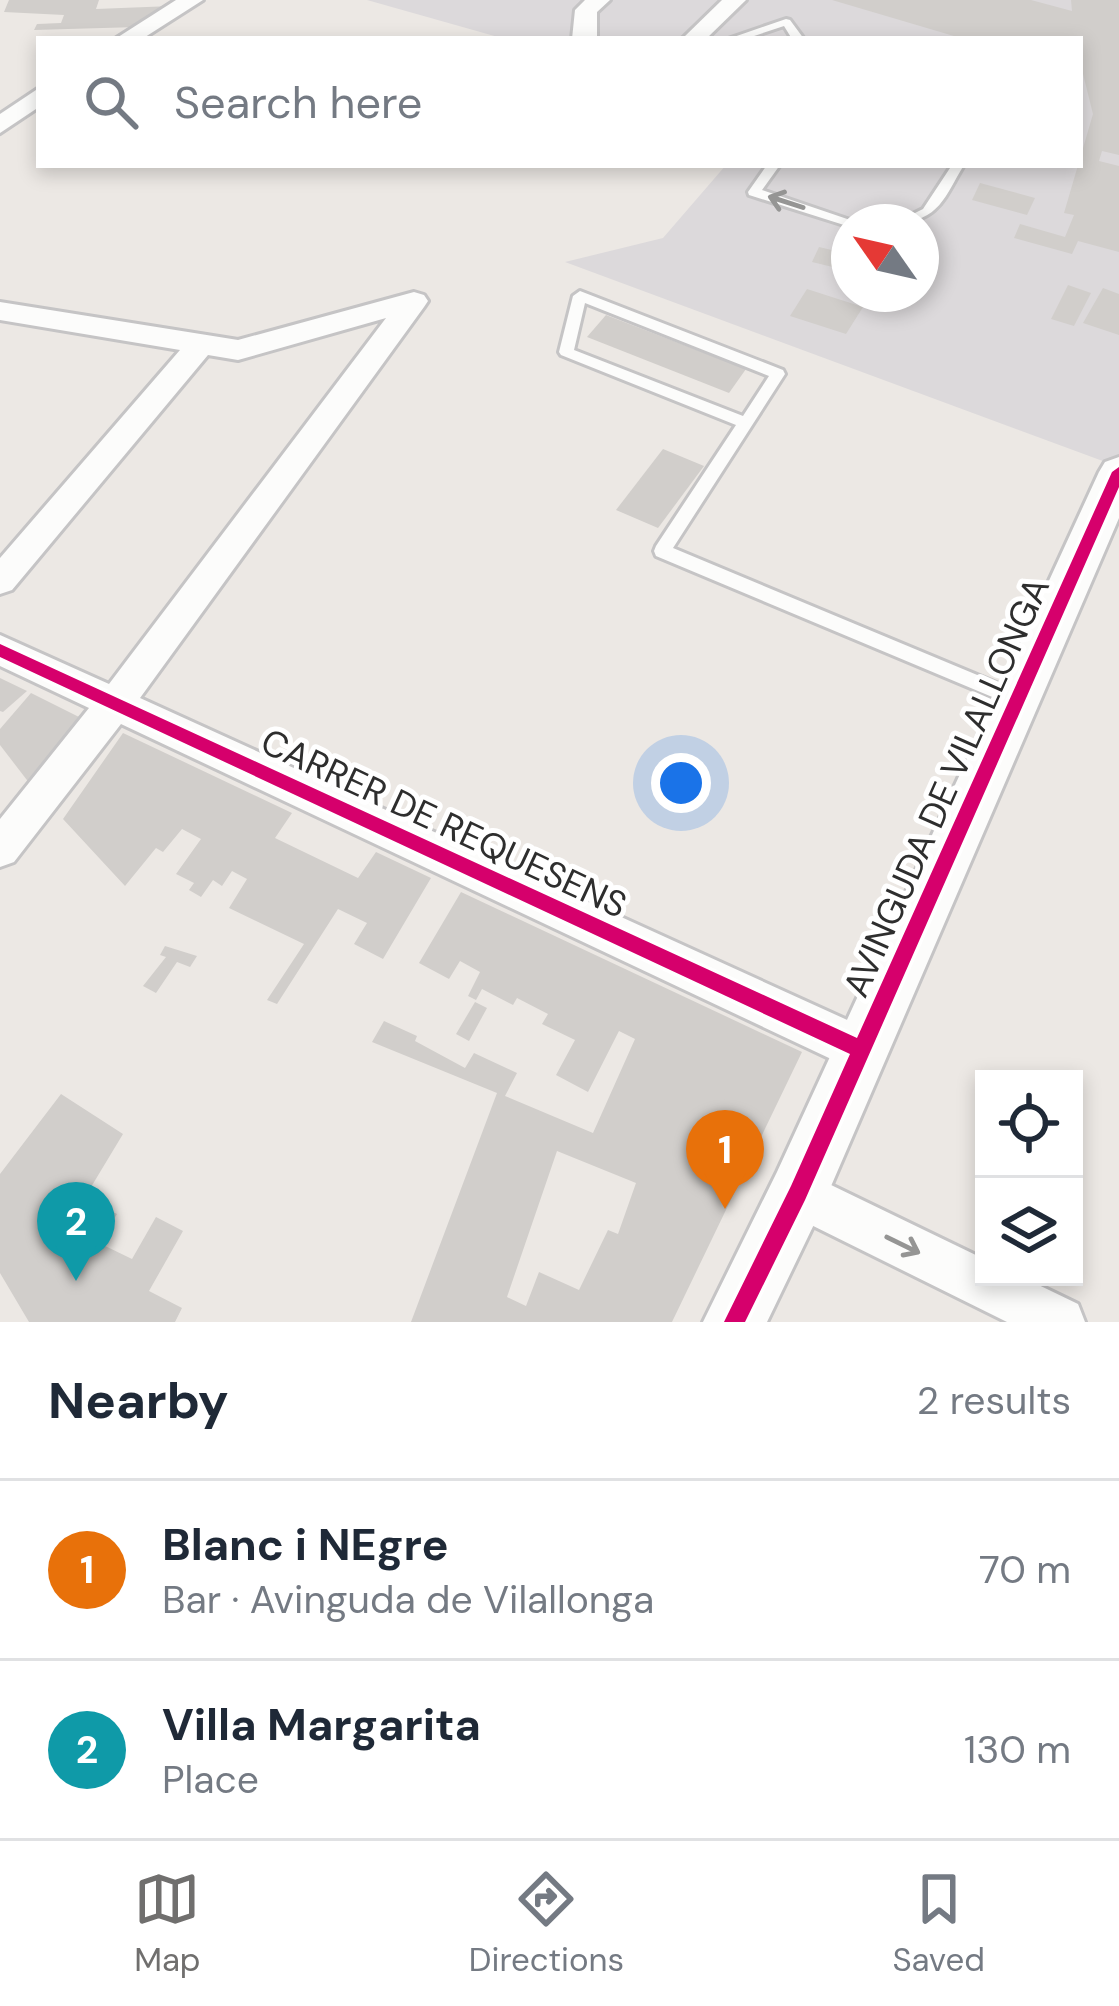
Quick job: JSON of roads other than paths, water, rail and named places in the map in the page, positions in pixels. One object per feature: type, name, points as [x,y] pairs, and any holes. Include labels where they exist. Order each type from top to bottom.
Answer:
[{"type":"street","points":[[131,36],[192,0]]},
{"type":"street","points":[[696,36],[735,0]]},
{"type":"street","points":[[584,36],[592,5]]},
{"type":"street","points":[[0,126],[36,97]]},
{"type":"street","points":[[0,311],[238,350],[415,301],[115,704],[0,849]]},
{"type":"street","points":[[0,581],[202,343]]},
{"type":"street","name":"AVINGUDA DE VILALLONGA","points":[[734,1322],[798,1193],[1119,472]]},
{"type":"street","name":"CARRER DE REQUESENS","points":[[0,650],[862,1051]]},
{"type":"street","points":[[798,1193],[1060,1322]]},
{"type":"lane","points":[[743,36],[786,22],[797,36]]},
{"type":"lane","points":[[771,168],[754,192],[831,216]]},
{"type":"lane","points":[[933,204],[956,168]]},
{"type":"lane","points":[[746,423],[566,352],[580,296],[778,374],[746,423],[662,551],[1016,699]]},
{"type":"place","name":"Blanc i NEgre","points":[[725,1209]]},
{"type":"place","name":"Villa Margarita","points":[[76,1281]]}]
